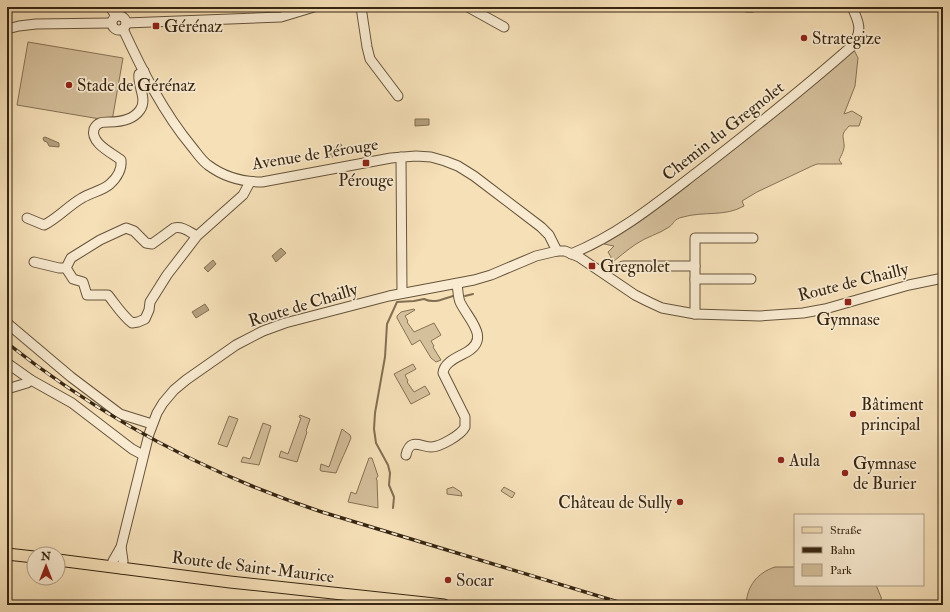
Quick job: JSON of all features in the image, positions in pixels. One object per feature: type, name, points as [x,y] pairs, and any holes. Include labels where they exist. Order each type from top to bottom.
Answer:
[{"type":"main road","points":[[7,554],[26,556]]},
{"type":"main road","name":"Route de Saint-Maurice","points":[[66,561],[338,594],[444,605]]},
{"type":"street","points":[[110,7],[114,20],[114,29],[118,30],[124,26],[281,17],[314,7]]},
{"type":"street","points":[[361,7],[370,59],[398,96]]},
{"type":"street","points":[[468,7],[504,27]]},
{"type":"street","points":[[747,7],[752,7]]},
{"type":"street","name":"Chemin du Gregnolet","points":[[571,254],[634,220],[731,146],[852,46],[856,40],[859,28],[852,7]]},
{"type":"street","points":[[7,29],[36,24],[114,20]]},
{"type":"street","name":"Avenue de Pérouge","points":[[124,26],[144,72],[163,106],[180,132],[206,164],[220,173],[234,179],[250,182],[262,182],[401,157],[431,157],[451,163],[469,173],[541,227],[549,235],[557,251]]},
{"type":"street","points":[[27,218],[44,225],[54,220],[81,198],[109,185],[117,176],[122,167],[121,160],[98,143],[94,136],[94,130],[100,122],[116,122],[134,117],[141,109],[142,97],[138,78],[139,74],[144,72]]},
{"type":"street","points":[[401,157],[402,293]]},
{"type":"street","points":[[66,268],[73,279],[83,282],[87,295],[108,295],[124,317],[132,323],[145,319],[149,310],[150,302],[167,275],[197,236],[243,195],[250,182]]},
{"type":"street","points":[[66,268],[71,258],[100,240],[126,228],[134,231],[146,243],[152,244],[174,228],[178,227],[183,228],[197,236]]},
{"type":"street","points":[[695,314],[695,238],[753,238]]},
{"type":"street","name":"Route de Chailly","points":[[117,568],[113,561],[121,547],[152,424],[163,404],[178,387],[236,344],[254,335],[285,324],[402,293],[457,284],[486,277],[536,256],[557,251],[565,251],[586,262],[635,295],[662,308],[695,314],[760,316],[814,311],[909,285],[943,278]]},
{"type":"street","points":[[34,262],[59,268],[66,268]]},
{"type":"street","points":[[623,266],[695,266]]},
{"type":"street","points":[[695,279],[751,279]]},
{"type":"street","points":[[406,455],[408,449],[412,446],[420,444],[428,447],[438,446],[461,433],[465,428],[465,417],[444,378],[443,373],[447,364],[471,349],[478,341],[477,331],[460,302],[457,284]]},
{"type":"street","points":[[7,323],[71,377],[120,414],[152,424]]},
{"type":"street","points":[[7,363],[31,380],[72,403],[132,449],[143,455]]},
{"type":"street","points":[[7,389],[27,383],[31,380]]},
{"type":"green space","name":"Stade de Gérénaz","points":[[28,42],[123,58],[112,121],[17,105]]},
{"type":"green space","points":[[852,46],[858,58],[855,86],[844,114],[852,111],[862,117],[859,126],[849,126],[844,133],[844,148],[839,160],[842,164],[817,164],[812,166],[757,192],[742,201],[744,206],[729,212],[691,215],[677,219],[671,226],[636,244],[609,265],[611,257],[608,252],[614,246],[604,244],[604,239]]},
{"type":"green space","points":[[415,310],[405,316],[408,321],[407,322],[414,332],[434,323],[441,335],[431,341],[441,360],[436,362],[431,358],[420,340],[412,345],[397,318],[401,312]]},
{"type":"green space","points":[[413,364],[416,369],[405,375],[408,381],[407,382],[414,392],[425,386],[430,394],[411,404],[394,374]]},
{"type":"green space","points":[[300,415],[310,419],[297,462],[279,457],[281,451],[288,454],[301,418],[299,417]]},
{"type":"green space","points":[[229,416],[238,419],[227,447],[218,444]]},
{"type":"green space","points":[[263,423],[271,426],[259,465],[241,462],[243,457],[250,459]]},
{"type":"green space","points":[[342,429],[350,435],[351,438],[336,473],[321,471],[321,464],[329,467]]},
{"type":"green space","points":[[369,458],[372,458],[378,476],[376,479],[378,508],[348,502],[351,492],[356,494]]},
{"type":"green space","points":[[453,487],[461,492],[462,496],[447,494],[447,489]]},
{"type":"green space","points":[[504,487],[515,493],[512,498],[501,491]]},
{"type":"green space","points":[[775,567],[794,567],[794,586],[876,586],[881,597],[882,605],[746,605],[748,592],[754,581]]},
{"type":"shaded area","points":[[415,119],[429,119],[429,125],[415,126]]},
{"type":"shaded area","points":[[45,137],[59,143],[59,147],[49,146],[47,142],[44,141],[43,138]]},
{"type":"shaded area","points":[[341,144],[344,152],[330,158],[326,151]]},
{"type":"shaded area","points":[[281,248],[286,253],[276,262],[272,256]]},
{"type":"shaded area","points":[[213,260],[216,264],[208,272],[204,268]]},
{"type":"shaded area","points":[[205,304],[209,310],[196,318],[192,312]]},
{"type":"waterway","points":[[465,296],[473,294]]},
{"type":"waterway","points":[[393,508],[394,497],[389,485],[390,473],[388,465],[376,443],[374,429],[375,413],[385,357],[387,324],[397,302],[424,299],[435,301],[453,296]]},
{"type":"railway","points":[[7,343],[80,396],[118,419],[197,462],[238,480],[279,497],[322,512],[628,605]]},
{"type":"place","name":"Gérénaz","points":[[156,26]]},
{"type":"place","name":"Strategize","points":[[804,38]]},
{"type":"place","name":"Stade de Gérénaz","points":[[69,85]]},
{"type":"place","name":"Pérouge","points":[[366,163]]},
{"type":"place","name":"Gregnolet","points":[[592,266]]},
{"type":"place","name":"Gymnase","points":[[848,302]]},
{"type":"place","name":"Bâtiment principal","points":[[853,414]]},
{"type":"place","name":"Aula","points":[[781,460]]},
{"type":"place","name":"Gymnase de Burier","points":[[845,473]]},
{"type":"place","name":"Château de Sully","points":[[680,502]]},
{"type":"place","name":"Socar","points":[[448,580]]}]
